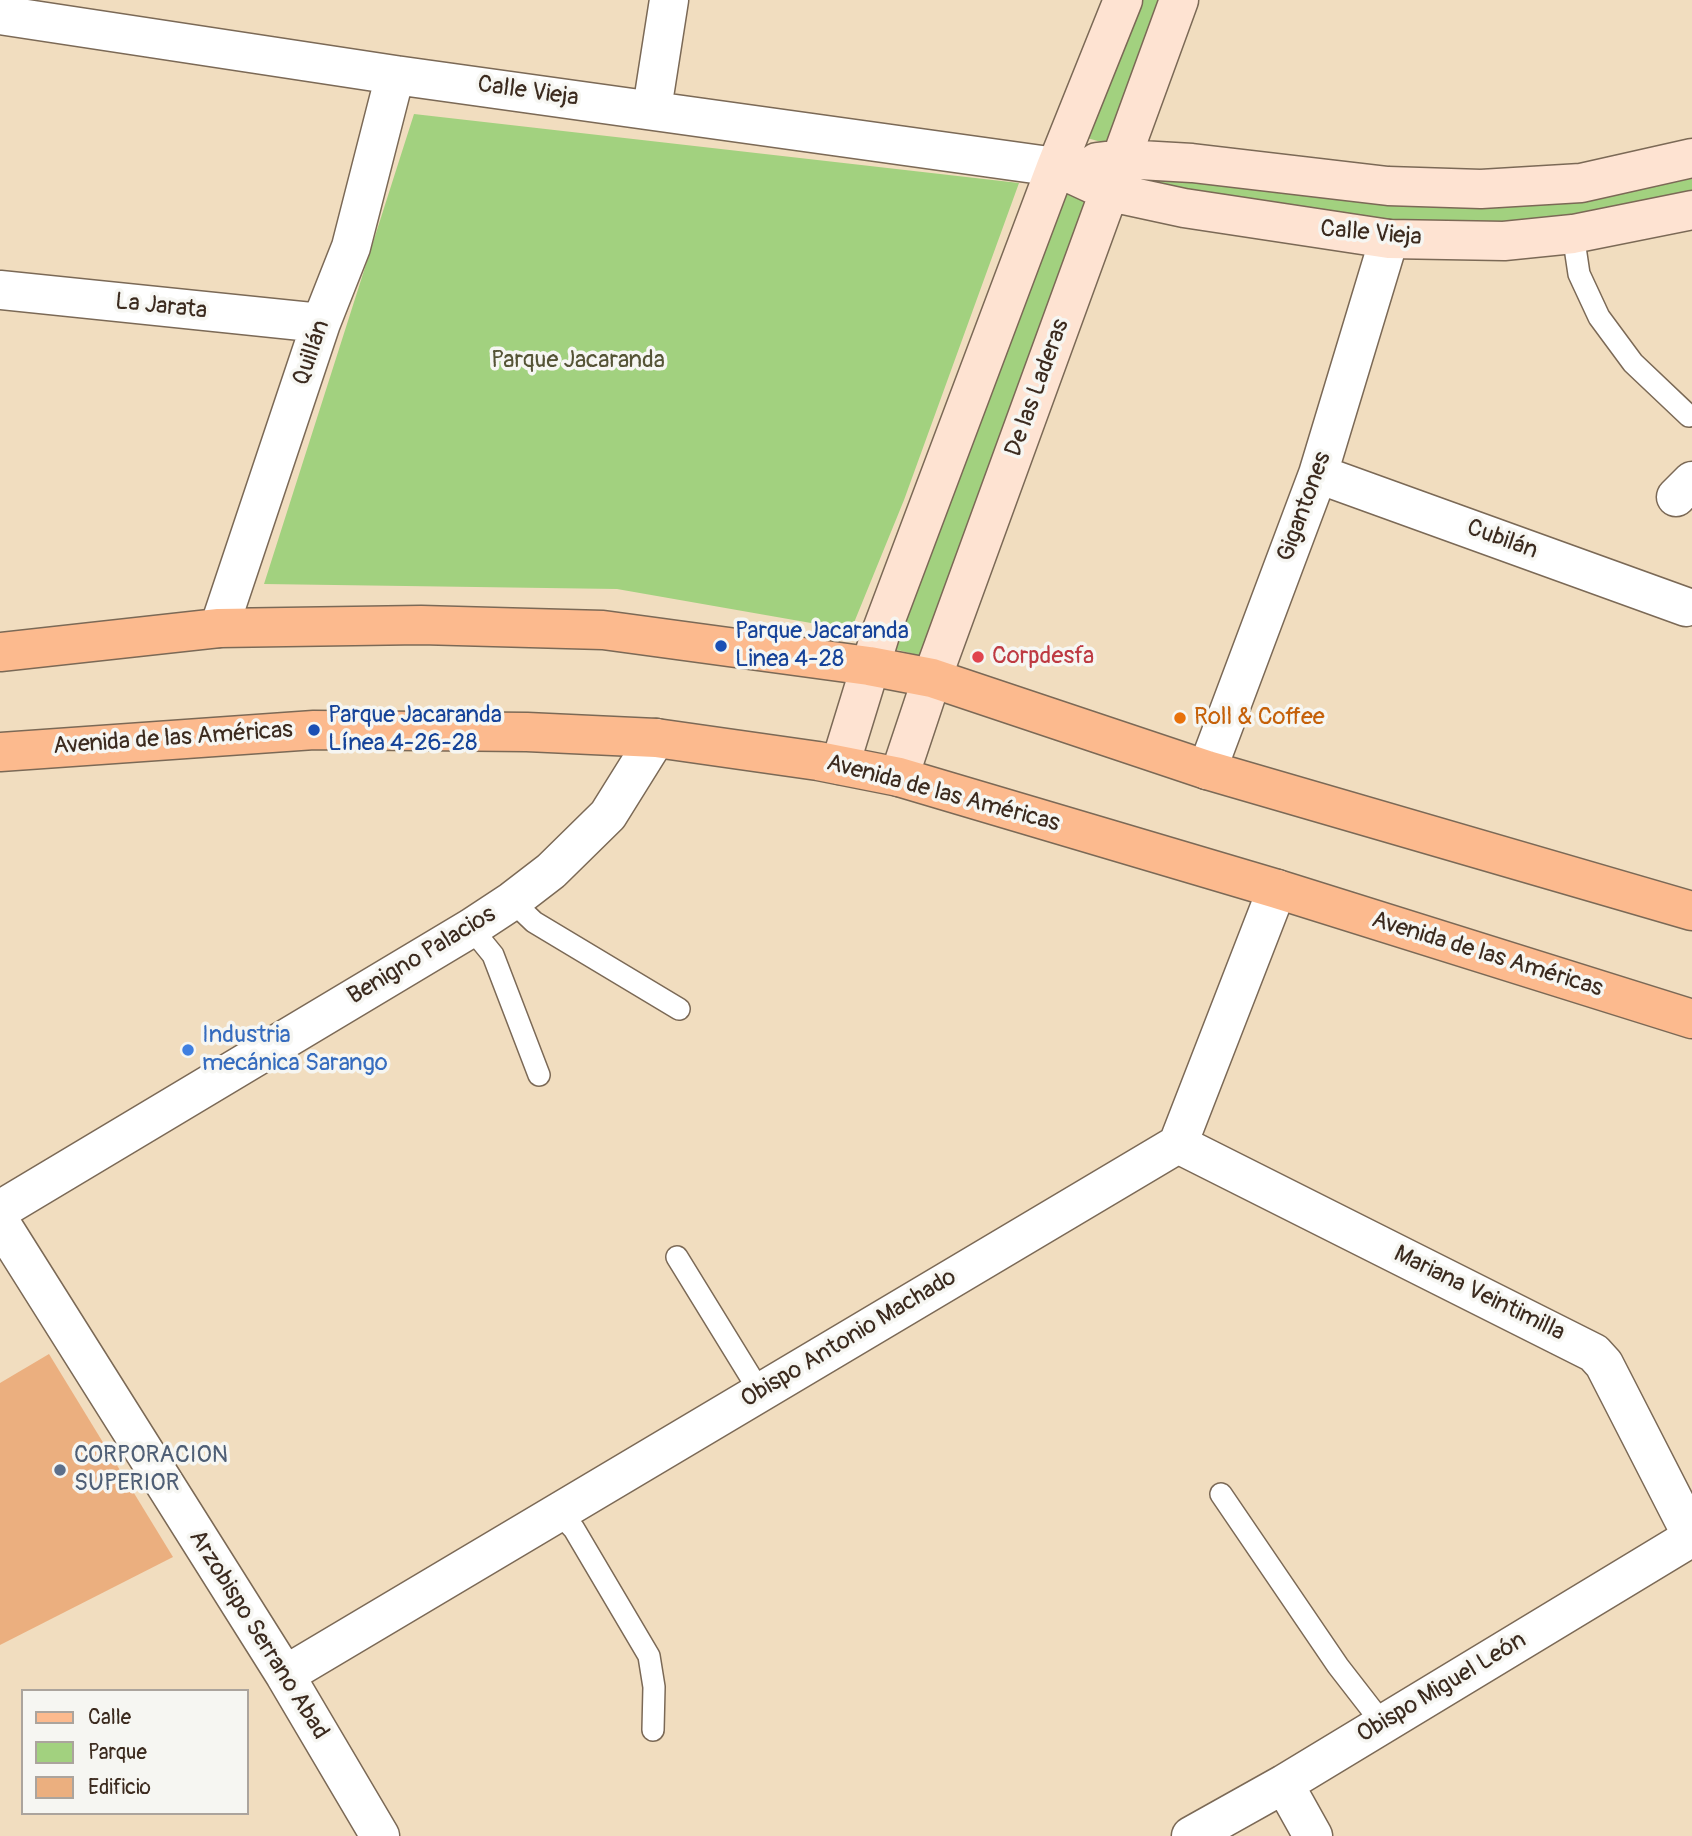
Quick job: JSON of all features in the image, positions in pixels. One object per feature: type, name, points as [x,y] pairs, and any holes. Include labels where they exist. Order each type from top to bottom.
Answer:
[{"type":"main road","points":[[840,765],[869,666],[1056,167],[1123,0]]},
{"type":"main road","name":"De las Laderas","points":[[899,778],[932,678],[1179,0]]},
{"type":"main road","name":"Calle Vieja","points":[[1056,167],[1116,175],[1192,163],[1388,186],[1481,188],[1581,183],[1692,158]]},
{"type":"main road","name":"Calle Vieja","points":[[1116,175],[1184,208],[1389,239],[1504,241],[1573,234],[1692,210]]},
{"type":"main road","points":[[0,652],[219,628],[421,625],[603,630],[869,666],[932,678],[1207,770],[1692,911]]},
{"type":"main road","name":"Avenida de las Américas","points":[[0,752],[314,730],[527,732],[656,738],[840,765],[899,778],[1277,889],[1692,1019]]},
{"type":"street","points":[[652,109],[669,0]]},
{"type":"street","name":"Calle Vieja","points":[[0,15],[86,13],[395,75],[1056,167]]},
{"type":"street","name":"Quillán","points":[[219,628],[321,323],[351,247],[395,75]]},
{"type":"street","name":"Gigantones","points":[[1207,770],[1318,474],[1389,239]]},
{"type":"street","name":"La Jarata","points":[[0,290],[321,323]]},
{"type":"street","name":"Cubilán","points":[[1318,474],[1686,607]]},
{"type":"street","name":"Benigno Palacios","points":[[0,1210],[512,901],[551,871],[608,815],[656,738]]},
{"type":"street","points":[[1178,1144],[1277,889]]},
{"type":"street","name":"Obispo Antonio Machado","points":[[285,1675],[1178,1144]]},
{"type":"street","name":"Mariana Veintimilla","points":[[1178,1144],[1594,1353],[1604,1364],[1692,1537]]},
{"type":"street","name":"Arzobispo Serrano Abad","points":[[0,1222],[285,1675],[380,1836]]},
{"type":"street","name":"Obispo Miguel León","points":[[1191,1836],[1284,1784],[1692,1537]]},
{"type":"street","points":[[1284,1784],[1313,1836]]},
{"type":"lane","points":[[1573,234],[1578,274],[1599,317],[1633,363],[1689,416]]},
{"type":"lane","points":[[512,901],[534,922],[679,1009]]},
{"type":"lane","points":[[471,928],[494,956],[539,1075]]},
{"type":"lane","points":[[677,1257],[760,1392]]},
{"type":"lane","points":[[1221,1494],[1338,1666],[1382,1724]]},
{"type":"lane","points":[[557,1511],[574,1529],[649,1656],[654,1687],[653,1730]]},
{"type":"green space","points":[[1133,0],[1170,0],[1119,147],[1080,136]]},
{"type":"green space","name":"Parque Jacaranda","points":[[414,114],[1019,183],[904,500],[851,630],[617,589],[264,584]]},
{"type":"green space","points":[[1692,158],[1692,210],[1504,241],[1110,192],[1122,159],[1388,186]]},
{"type":"green space","points":[[1056,190],[1094,202],[929,658],[894,649]]},
{"type":"building","name":"CORPORACION SUPERIOR","points":[[49,1354],[173,1557],[0,1645],[0,1383]]},
{"type":"place","name":"Parque Jacaranda Linea 4-28","points":[[721,646]]},
{"type":"place","name":"Corpdesfa","points":[[978,657]]},
{"type":"place","name":"Roll & Coffee","points":[[1180,718]]},
{"type":"place","name":"Parque Jacaranda Línea 4-26-28","points":[[314,730]]},
{"type":"place","name":"Industria mecánica Sarango","points":[[188,1050]]},
{"type":"place","name":"CORPORACION SUPERIOR","points":[[60,1470]]}]
